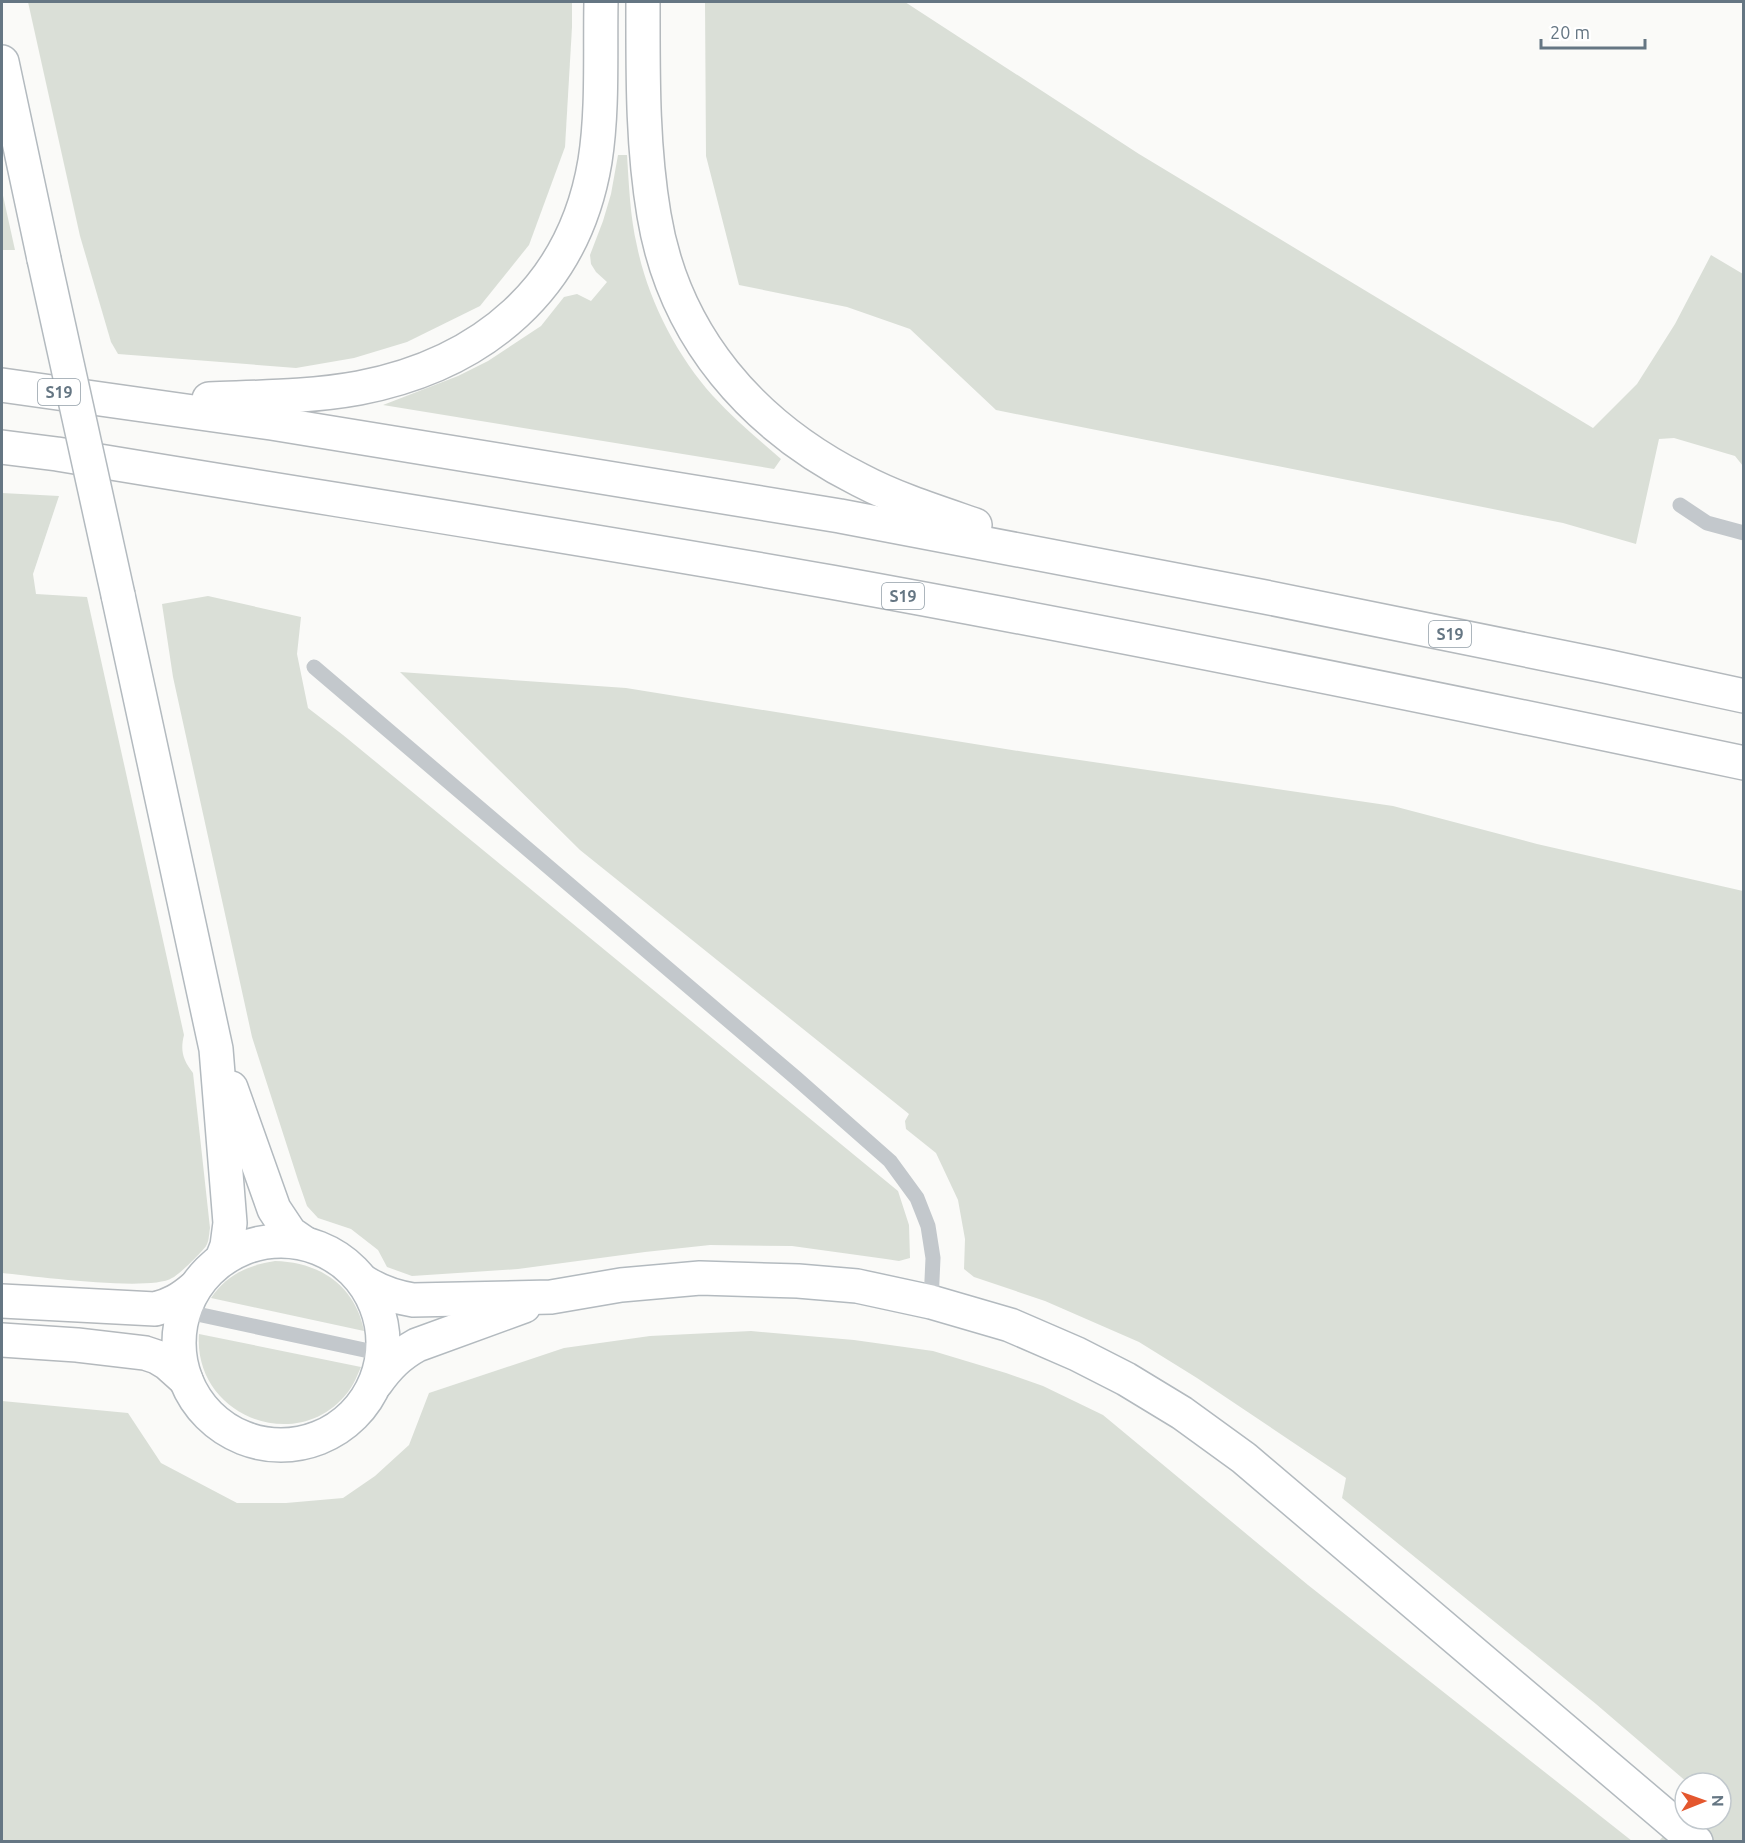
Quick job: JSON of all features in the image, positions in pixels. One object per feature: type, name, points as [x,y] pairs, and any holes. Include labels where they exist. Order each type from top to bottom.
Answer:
[{"type":"main road","points":[[116,400],[293,396],[358,388],[429,368],[481,341],[507,321],[529,301],[564,254],[578,224],[599,137],[601,2]]},
{"type":"main road","points":[[643,2],[643,82],[654,217],[678,297],[698,336],[720,370],[747,400],[786,434],[862,481],[922,506],[1020,541],[1155,575]]},
{"type":"main road","points":[[2,62],[216,1049],[230,1223],[227,1246],[222,1259]]},
{"type":"main road","name":"S19","points":[[2,385],[271,423],[840,516],[1155,575],[1743,696]]},
{"type":"main road","name":"S19","points":[[2,447],[573,538],[962,606],[1266,664],[1743,763]]},
{"type":"main road","points":[[2,455],[57,454]]},
{"type":"main road","points":[[216,1049],[274,1209],[290,1233],[303,1242]]},
{"type":"main road","points":[[364,1282],[374,1299],[380,1316],[383,1335],[379,1369],[361,1407],[342,1425],[319,1439],[293,1445],[266,1445],[240,1437],[217,1423],[198,1404],[186,1380],[180,1358],[179,1334],[189,1300],[206,1272],[240,1248],[260,1242],[281,1240],[303,1242],[321,1248],[337,1257],[364,1282],[380,1292],[412,1300],[551,1297],[661,1280],[730,1278],[857,1286],[931,1302],[1010,1325],[1077,1354],[1126,1379],[1182,1413],[1244,1458],[1696,1842]]},
{"type":"main road","points":[[379,1369],[388,1366],[402,1353],[417,1345],[551,1297]]},
{"type":"main road","points":[[2,1301],[155,1309],[182,1299],[189,1300]]},
{"type":"main road","points":[[2,1340],[77,1345],[145,1353],[167,1363],[186,1380]]},
{"type":"lane","points":[[1680,505],[1707,523],[1743,533]]},
{"type":"lane","points":[[315,667],[890,1161],[917,1198],[928,1226],[933,1258],[931,1302]]},
{"type":"lane","points":[[189,1300],[379,1369]]},
{"type":"shaded area","points":[[28,2],[572,2],[565,147],[529,245],[480,306],[407,342],[354,358],[296,368],[118,354],[111,342],[80,236]]},
{"type":"shaded area","points":[[705,2],[905,2],[1139,154],[1593,428],[1637,384],[1675,324],[1711,255],[1743,274],[1743,466],[1735,456],[1674,438],[1659,439],[1636,544],[1563,523],[996,410],[910,329],[847,307],[739,285],[706,156]]},
{"type":"shaded area","points":[[618,155],[627,155],[631,212],[637,246],[656,307],[687,363],[713,396],[781,459],[774,469],[383,405],[458,376],[488,361],[541,326],[564,297],[577,294],[591,301],[607,282],[596,272],[591,264],[590,255],[611,194]]},
{"type":"shaded area","points":[[2,191],[15,250],[2,250]]},
{"type":"shaded area","points":[[2,493],[59,496],[33,574],[36,594],[87,597],[184,1035],[183,1055],[193,1073],[210,1228],[209,1238],[204,1249],[185,1268],[172,1278],[160,1282],[141,1284],[90,1282],[2,1273]]},
{"type":"shaded area","points":[[208,596],[301,617],[297,654],[308,708],[898,1191],[909,1225],[910,1258],[899,1261],[792,1246],[710,1245],[518,1269],[412,1276],[387,1267],[378,1250],[351,1229],[318,1218],[307,1206],[252,1037],[173,677],[162,604]]},
{"type":"shaded area","points":[[400,672],[626,688],[1025,752],[1393,806],[1537,844],[1743,891],[1743,1841],[1659,1841],[1673,1825],[1673,1831],[1733,1831],[1733,1771],[1674,1771],[1596,1704],[1342,1498],[1346,1478],[1139,1342],[1045,1301],[974,1277],[964,1269],[965,1239],[958,1200],[936,1153],[906,1129],[905,1121],[909,1114],[580,850]]},
{"type":"shaded area","points":[[275,1261],[306,1266],[333,1279],[352,1301],[364,1331],[211,1298],[224,1283],[239,1272]]},
{"type":"shaded area","points":[[751,1331],[854,1340],[933,1351],[1043,1386],[1103,1415],[1308,1585],[1632,1841],[2,1841],[2,1401],[128,1413],[161,1463],[237,1503],[286,1503],[343,1498],[375,1476],[409,1445],[429,1393],[564,1348],[650,1336]]},
{"type":"shaded area","points":[[199,1334],[361,1367],[348,1392],[327,1412],[303,1422],[277,1424],[252,1418],[230,1406],[213,1387],[202,1363]]}]
